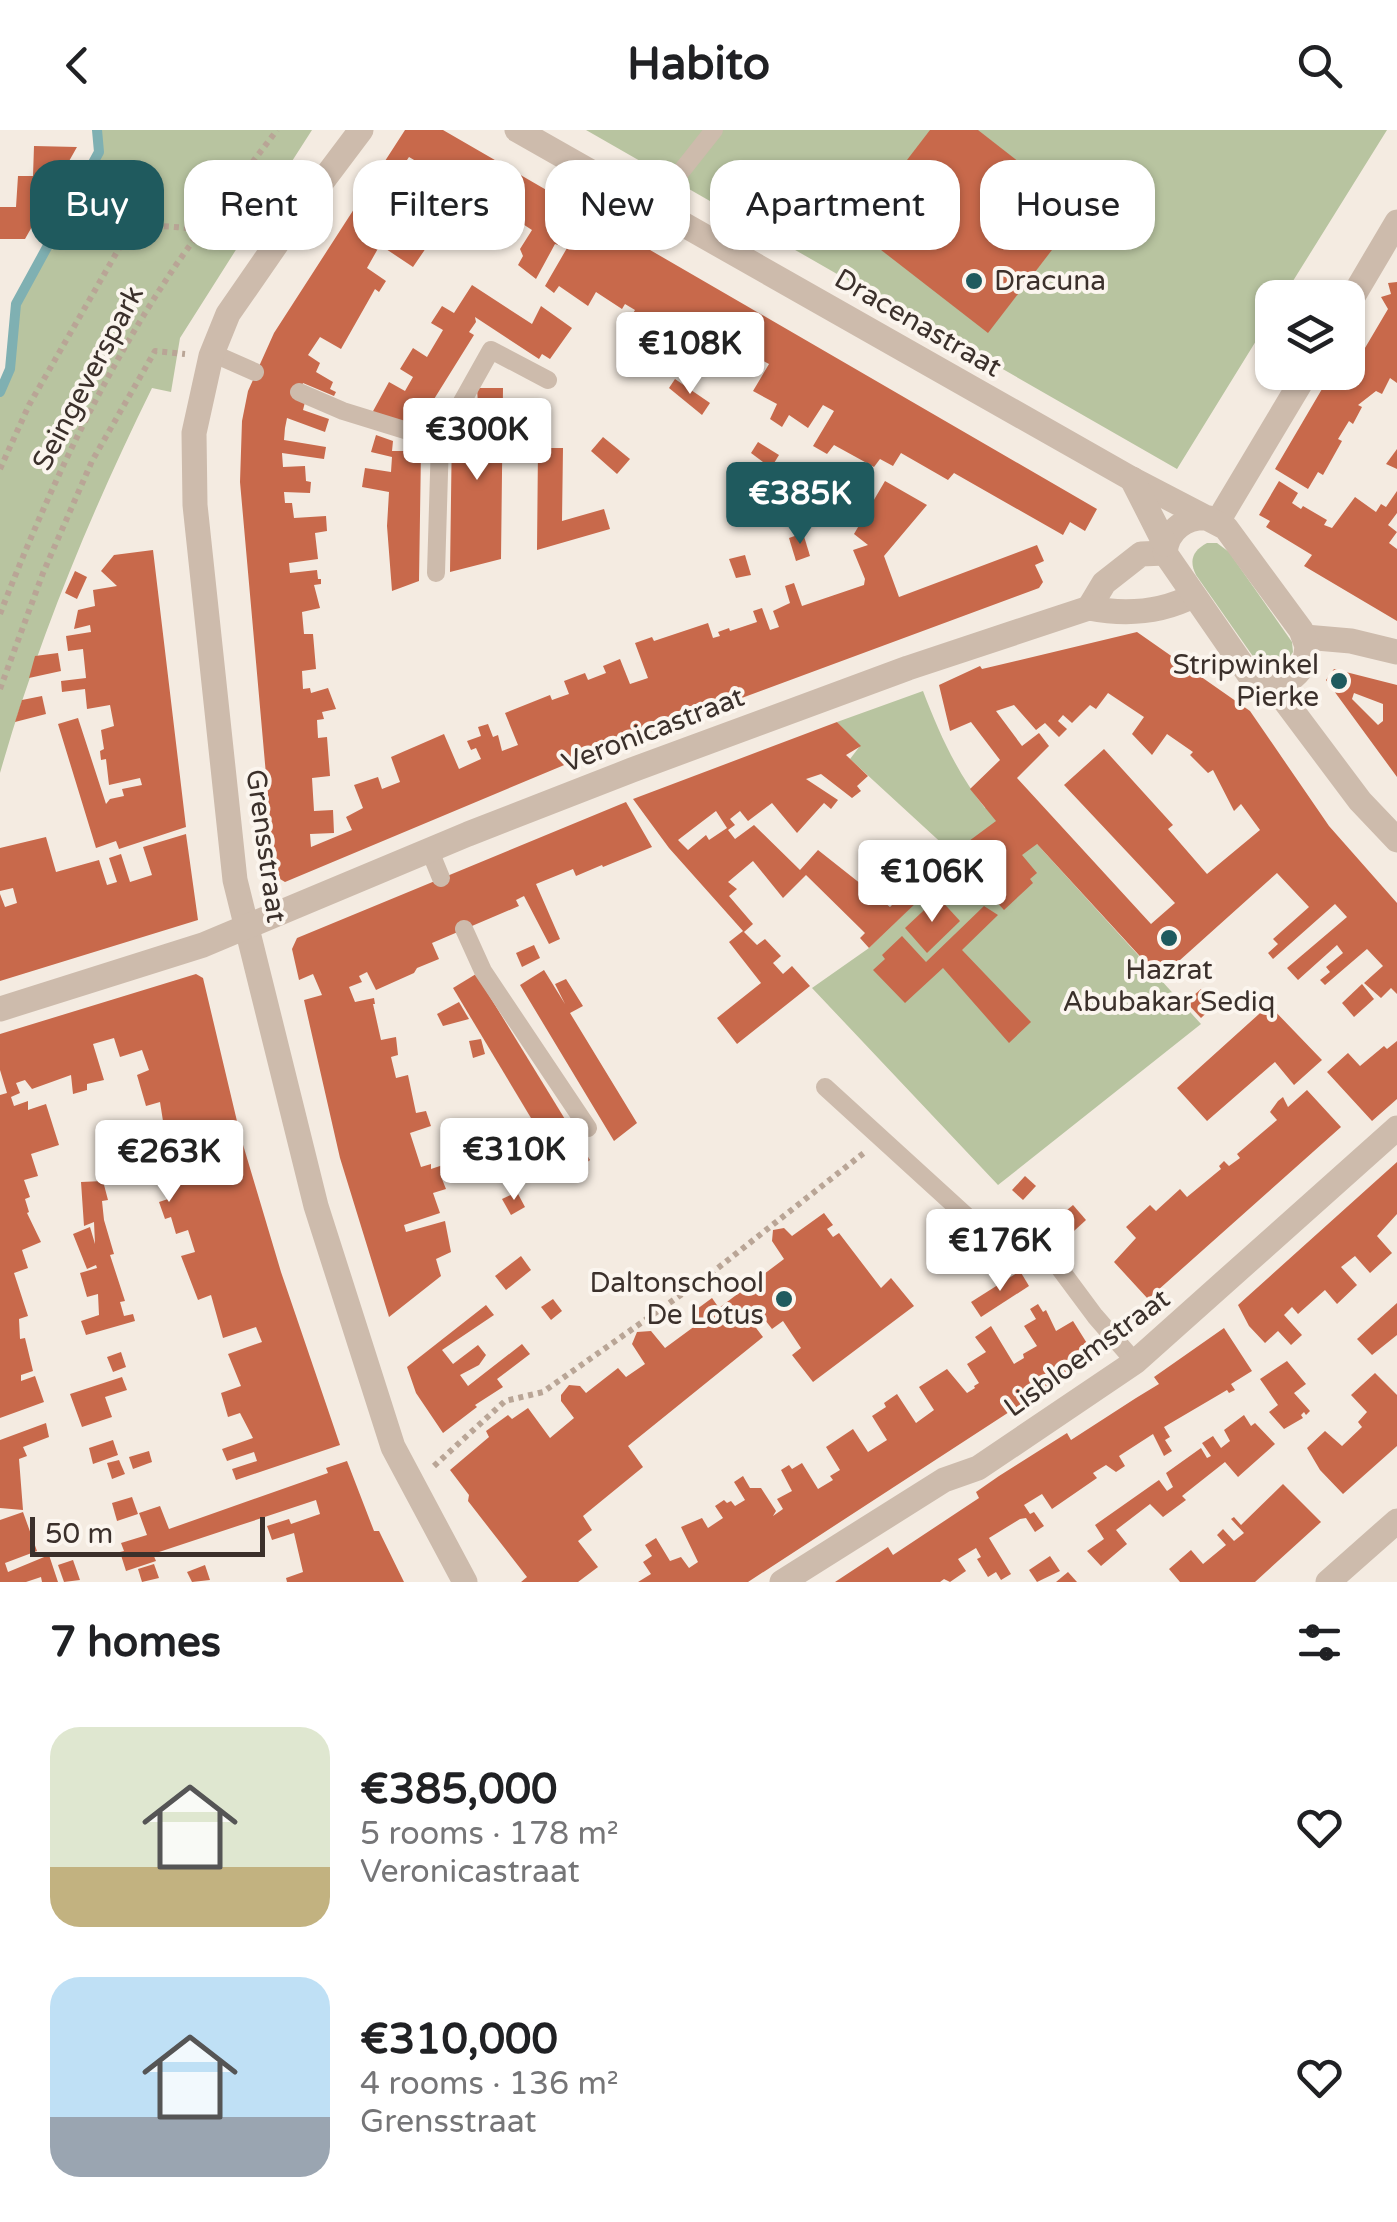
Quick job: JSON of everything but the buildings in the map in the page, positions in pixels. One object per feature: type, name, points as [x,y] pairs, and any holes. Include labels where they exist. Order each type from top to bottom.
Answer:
[{"type":"street","name":"Grensstraat","points":[[361,130],[290,223],[228,314],[212,355],[194,433],[195,505],[232,858],[246,929],[316,1206],[393,1446],[465,1582]]},
{"type":"street","name":"Dracenastraat","points":[[518,130],[571,160]]},
{"type":"street","points":[[1363,280],[1397,222]]},
{"type":"street","name":"Dracenastraat","points":[[690,228],[1132,479],[1214,520]]},
{"type":"street","points":[[1214,520],[1296,390]]},
{"type":"street","points":[[1089,608],[1104,583],[1141,554],[1165,548],[1185,521],[1214,520],[1240,543],[1305,637],[1307,654],[1301,669],[1289,680],[1273,684],[1257,680],[1244,670],[1193,596],[1165,548],[1132,479]]},
{"type":"street","name":"Veronicastraat","points":[[0,1009],[182,953],[744,728],[1089,608],[1120,614],[1173,606],[1193,596]]},
{"type":"street","points":[[1305,637],[1397,652]]},
{"type":"street","points":[[1273,684],[1360,801],[1397,840]]},
{"type":"street","name":"Lisbloemstraat","points":[[782,1582],[944,1480],[978,1468],[1135,1362],[1397,1128]]},
{"type":"street","points":[[1328,1582],[1397,1521]]},
{"type":"lane","points":[[690,160],[714,130]]},
{"type":"lane","points":[[436,573],[440,441],[491,350],[548,380]]},
{"type":"lane","points":[[212,355],[255,372]]},
{"type":"lane","points":[[299,392],[440,441]]},
{"type":"lane","points":[[430,851],[442,878]]},
{"type":"lane","points":[[464,929],[483,970],[588,1128]]},
{"type":"lane","points":[[826,1087],[1018,1263],[1043,1246],[1135,1362]]},
{"type":"path","name":"Seingeverspark","points":[[255,160],[277,130]]},
{"type":"path","points":[[0,469],[30,404],[133,224],[184,228]]},
{"type":"path","name":"Seingeverspark","points":[[0,614],[76,439],[188,250]]},
{"type":"path","points":[[0,689],[43,574],[92,462],[156,351],[212,355]]},
{"type":"path","points":[[413,1486],[505,1401],[544,1392],[708,1274],[882,1139]]},
{"type":"green space","points":[[97,130],[312,130],[293,160],[184,160],[184,250],[236,250],[180,338],[171,392],[152,388],[108,482],[31,674],[0,773],[0,392],[10,369],[16,304],[45,250],[164,250],[164,160],[95,160],[99,152]]},
{"type":"green space","points":[[586,130],[1387,130],[1294,280],[1255,280],[1255,343],[1177,469],[795,250],[960,250],[960,160],[710,160],[710,201],[690,190],[690,160],[638,160]]},
{"type":"green space","points":[[1207,543],[1217,543],[1229,552],[1292,642],[1293,652],[1282,668],[1273,670],[1259,665],[1196,575],[1193,557]]},
{"type":"green space","points":[[923,691],[950,752],[985,808],[996,799],[1201,1024],[998,1185],[812,988],[869,948],[942,877],[930,866],[948,849],[850,759],[860,746],[837,722]]},
{"type":"waterway","points":[[0,392],[10,369],[16,304],[99,152],[97,130]]},
{"type":"place","name":"Dracuna","points":[[974,281]]},
{"type":"place","name":"Stripwinkel Pierke","points":[[1339,681]]},
{"type":"place","name":"Hazrat Abubakar Sediq","points":[[1169,938]]},
{"type":"place","name":"Daltonschool De Lotus","points":[[784,1299]]}]
